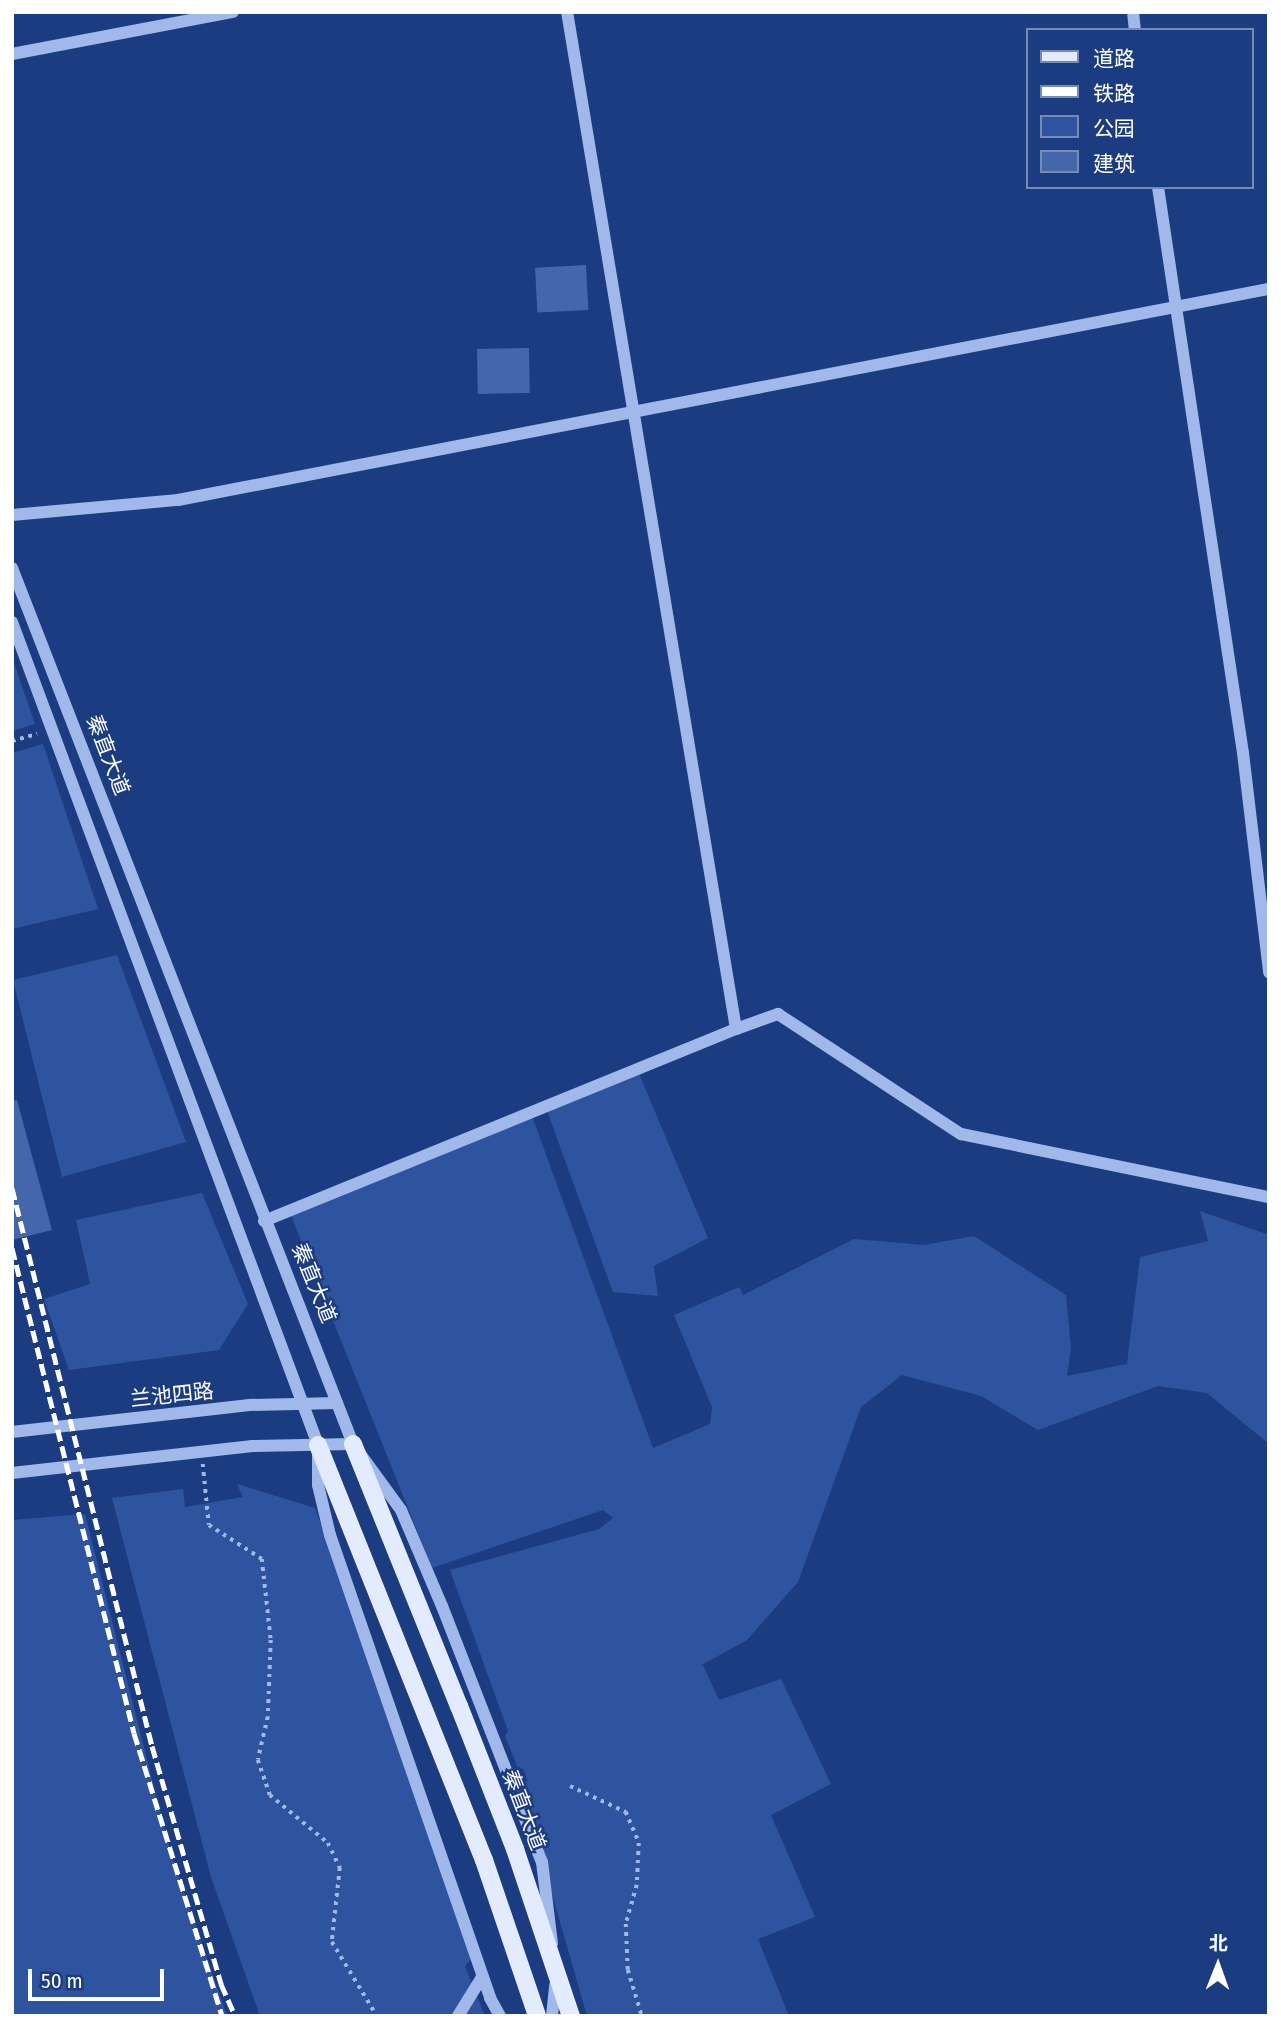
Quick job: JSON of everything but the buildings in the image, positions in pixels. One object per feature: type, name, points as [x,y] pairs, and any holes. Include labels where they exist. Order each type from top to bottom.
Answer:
[{"type":"main road","name":"秦直大道","points":[[353,1444],[515,1849],[571,2016]]},
{"type":"main road","points":[[318,1445],[484,1860],[537,2016]]},
{"type":"street","points":[[12,54],[233,12]]},
{"type":"street","points":[[567,12],[736,1029]]},
{"type":"street","points":[[1158,189],[1243,753],[1269,972]]},
{"type":"street","points":[[12,515],[178,500],[1269,289]]},
{"type":"street","name":"秦直大道","points":[[12,568],[353,1444]]},
{"type":"street","name":"秦直大道","points":[[12,622],[318,1445]]},
{"type":"street","points":[[264,1221],[778,1014],[961,1134],[1269,1197]]},
{"type":"street","name":"兰池四路","points":[[12,1432],[249,1405],[337,1403]]},
{"type":"street","points":[[12,1473],[202,1452],[353,1444],[401,1510],[541,1862],[557,2003],[552,2016]]},
{"type":"street","points":[[318,1445],[318,1485],[330,1535],[482,1977],[500,2016]]},
{"type":"street","points":[[458,2016],[482,1977]]},
{"type":"path","points":[[12,741],[52,730]]},
{"type":"path","points":[[202,1452],[209,1525],[262,1559],[271,1640],[268,1717],[258,1760],[270,1795],[328,1843],[340,1868],[332,1942],[377,2016]]},
{"type":"path","points":[[570,1786],[626,1812],[639,1843],[638,1885],[626,1924],[628,1970],[642,2016]]},
{"type":"green space","points":[[12,657],[35,724],[12,731]]},
{"type":"green space","points":[[43,744],[98,909],[12,929],[12,753]]},
{"type":"green space","points":[[117,955],[186,1142],[62,1177],[13,980]]},
{"type":"green space","points":[[635,1064],[708,1238],[654,1266],[658,1296],[613,1292],[546,1108]]},
{"type":"green space","points":[[529,1108],[653,1448],[710,1424],[712,1407],[674,1315],[739,1287],[743,1295],[854,1239],[924,1245],[974,1236],[1066,1295],[1071,1348],[1067,1376],[1127,1364],[1140,1257],[1208,1241],[1200,1211],[1269,1235],[1269,1444],[1207,1393],[1158,1386],[1038,1430],[981,1396],[902,1375],[861,1407],[798,1582],[747,1640],[698,1667],[703,1665],[719,1700],[781,1679],[831,1784],[771,1815],[815,1917],[758,1939],[789,2016],[587,2016],[520,1782],[528,1781],[523,1769],[518,1768],[505,1736],[508,1731],[450,1570],[599,1529],[613,1518],[603,1510],[432,1568],[288,1208]]},
{"type":"green space","points":[[202,1193],[248,1304],[219,1350],[69,1370],[44,1299],[90,1284],[76,1220]]},
{"type":"green space","points":[[237,1484],[315,1508],[477,1953],[465,1966],[485,2016],[260,2016],[211,1877],[112,1498],[183,1489],[185,1507],[243,1497]]},
{"type":"green space","points":[[85,1514],[171,1854],[227,2016],[12,2016],[12,1520]]},
{"type":"railway","points":[[12,1188],[152,1746],[221,1984],[235,2016]]},
{"type":"railway","points":[[12,1248],[134,1733],[222,2016]]}]
